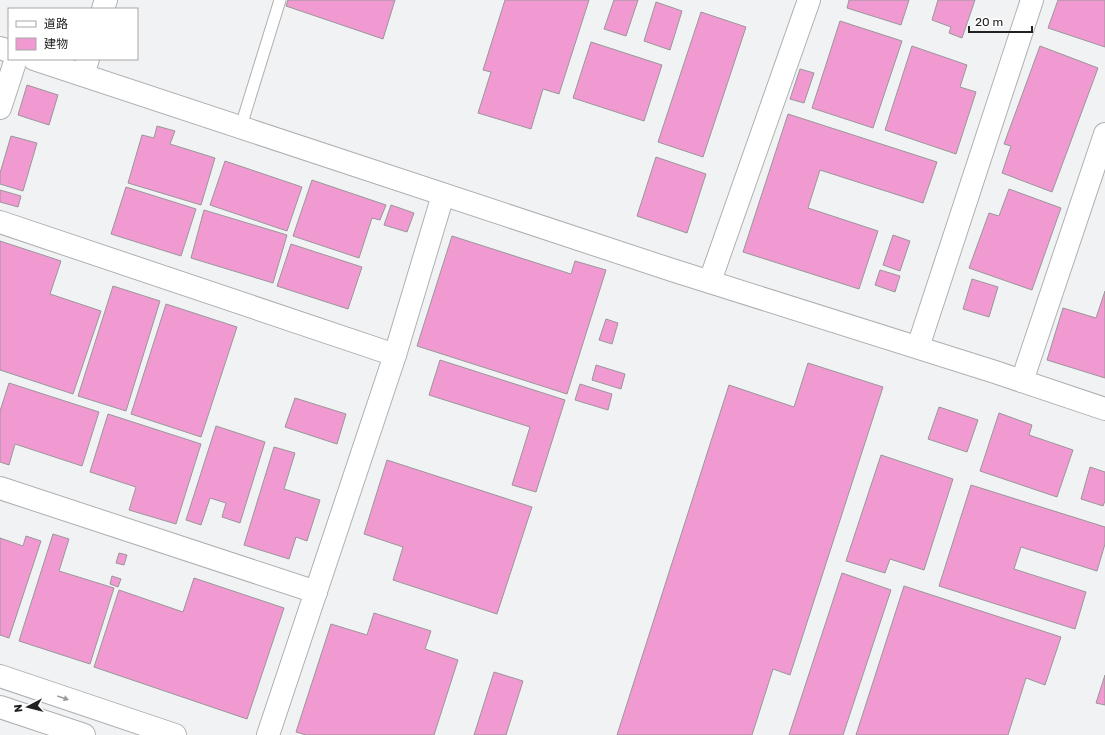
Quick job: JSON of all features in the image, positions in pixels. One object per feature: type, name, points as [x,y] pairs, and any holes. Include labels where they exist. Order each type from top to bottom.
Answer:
[{"type":"street","points":[[710,281],[809,0]]},
{"type":"street","points":[[918,347],[1032,0]]},
{"type":"street","points":[[0,108],[16,60]]},
{"type":"street","points":[[40,60],[85,67],[241,126],[444,194],[1105,409]]},
{"type":"street","points":[[1022,381],[1105,134]]},
{"type":"street","points":[[268,735],[395,355],[444,194]]},
{"type":"street","points":[[0,222],[395,355]]},
{"type":"street","points":[[0,488],[316,592]]},
{"type":"street","points":[[0,676],[85,706],[176,735]]},
{"type":"street","points":[[0,707],[84,735]]},
{"type":"lane","points":[[241,126],[280,0]]},
{"type":"building","points":[[288,0],[395,0],[383,39],[286,6]]},
{"type":"building","points":[[505,0],[589,0],[559,94],[543,89],[531,129],[478,113],[491,72],[483,70]]},
{"type":"building","points":[[614,0],[638,0],[626,36],[604,29]]},
{"type":"building","points":[[849,0],[909,0],[901,25],[847,8]]},
{"type":"building","points":[[938,0],[975,0],[962,38],[949,33],[951,27],[932,20]]},
{"type":"building","points":[[1058,0],[1105,0],[1105,47],[1048,28]]},
{"type":"building","points":[[656,2],[682,11],[670,50],[644,41]]},
{"type":"building","points":[[701,12],[746,27],[703,157],[658,142]]},
{"type":"building","points":[[840,21],[902,41],[873,128],[812,108]]},
{"type":"building","points":[[591,42],[662,65],[644,121],[573,98]]},
{"type":"building","points":[[912,46],[967,65],[960,87],[976,92],[956,154],[885,130]]},
{"type":"building","points":[[1040,46],[1098,68],[1052,192],[1002,173],[1011,146],[1004,144]]},
{"type":"building","points":[[800,69],[814,73],[804,103],[790,99]]},
{"type":"building","points":[[27,85],[58,95],[49,125],[18,115]]},
{"type":"building","points":[[788,114],[937,162],[923,203],[820,170],[808,208],[878,231],[859,289],[743,252]]},
{"type":"building","points":[[157,126],[175,131],[170,144],[215,158],[201,205],[128,183],[142,135],[154,138]]},
{"type":"building","points":[[11,136],[37,143],[23,191],[0,184],[0,173]]},
{"type":"building","points":[[656,157],[706,174],[687,233],[637,216]]},
{"type":"building","points":[[225,161],[302,187],[287,231],[210,205]]},
{"type":"building","points":[[312,180],[386,205],[380,220],[372,218],[359,258],[293,236]]},
{"type":"building","points":[[126,187],[196,209],[181,256],[111,234]]},
{"type":"building","points":[[1009,189],[1061,208],[1032,290],[969,268],[989,213],[999,216]]},
{"type":"building","points":[[0,190],[21,196],[18,207],[0,202]]},
{"type":"building","points":[[391,205],[414,213],[407,232],[384,225]]},
{"type":"building","points":[[204,210],[287,235],[273,283],[191,258]]},
{"type":"building","points":[[893,235],[910,241],[900,271],[883,265]]},
{"type":"building","points":[[452,236],[571,274],[575,261],[606,270],[567,394],[417,346]]},
{"type":"building","points":[[0,241],[61,261],[50,294],[101,311],[73,394],[0,370]]},
{"type":"building","points":[[291,244],[362,267],[348,309],[277,286]]},
{"type":"building","points":[[880,270],[900,276],[895,292],[875,285]]},
{"type":"building","points":[[972,279],[998,287],[989,317],[963,309]]},
{"type":"building","points":[[113,286],[160,301],[126,411],[78,396]]},
{"type":"building","points":[[1105,291],[1105,378],[1047,360],[1063,308],[1096,318]]},
{"type":"building","points":[[166,304],[237,327],[201,437],[131,414]]},
{"type":"building","points":[[606,319],[618,323],[612,344],[599,340]]},
{"type":"building","points":[[440,360],[565,400],[536,492],[512,485],[530,427],[429,395]]},
{"type":"building","points":[[808,363],[883,387],[790,675],[773,669],[752,735],[617,735],[729,385],[794,407]]},
{"type":"building","points":[[596,365],[625,374],[621,389],[592,380]]},
{"type":"building","points":[[9,383],[99,412],[82,466],[15,444],[9,465],[0,462],[0,411]]},
{"type":"building","points":[[580,384],[612,394],[608,410],[575,400]]},
{"type":"building","points":[[295,398],[346,414],[337,444],[285,427]]},
{"type":"building","points":[[939,407],[978,420],[967,452],[928,439]]},
{"type":"building","points":[[999,413],[1032,425],[1029,435],[1073,450],[1057,497],[980,471]]},
{"type":"building","points":[[108,414],[201,444],[176,524],[129,510],[136,487],[90,472]]},
{"type":"building","points":[[216,426],[265,442],[240,523],[222,517],[226,503],[210,498],[201,525],[186,520]]},
{"type":"building","points":[[274,447],[295,453],[284,489],[320,500],[307,541],[296,537],[289,559],[244,545]]},
{"type":"building","points":[[881,455],[953,479],[924,570],[890,559],[885,573],[846,561]]},
{"type":"building","points":[[387,460],[532,507],[497,614],[393,580],[403,547],[364,534]]},
{"type":"building","points":[[1090,467],[1105,472],[1105,501],[1103,506],[1081,499]]},
{"type":"building","points":[[971,485],[1105,527],[1105,544],[1097,571],[1021,547],[1014,569],[1086,592],[1075,629],[939,586]]},
{"type":"building","points":[[53,534],[69,539],[59,571],[114,588],[90,664],[19,641]]},
{"type":"building","points":[[26,536],[41,541],[9,638],[0,635],[0,538],[23,546]]},
{"type":"building","points":[[119,553],[127,555],[124,565],[116,563]]},
{"type":"building","points":[[842,573],[891,590],[843,735],[789,735]]},
{"type":"building","points":[[112,576],[121,579],[118,587],[110,584]]},
{"type":"building","points":[[194,578],[284,608],[247,719],[94,667],[119,590],[183,612]]},
{"type":"building","points":[[904,586],[1061,637],[1045,685],[1026,678],[1008,735],[856,735]]},
{"type":"building","points":[[374,613],[431,631],[425,649],[458,660],[434,735],[306,735],[296,732],[331,624],[367,635]]},
{"type":"building","points":[[494,672],[523,681],[506,735],[474,735]]},
{"type":"building","points":[[1105,675],[1105,705],[1096,703]]}]
